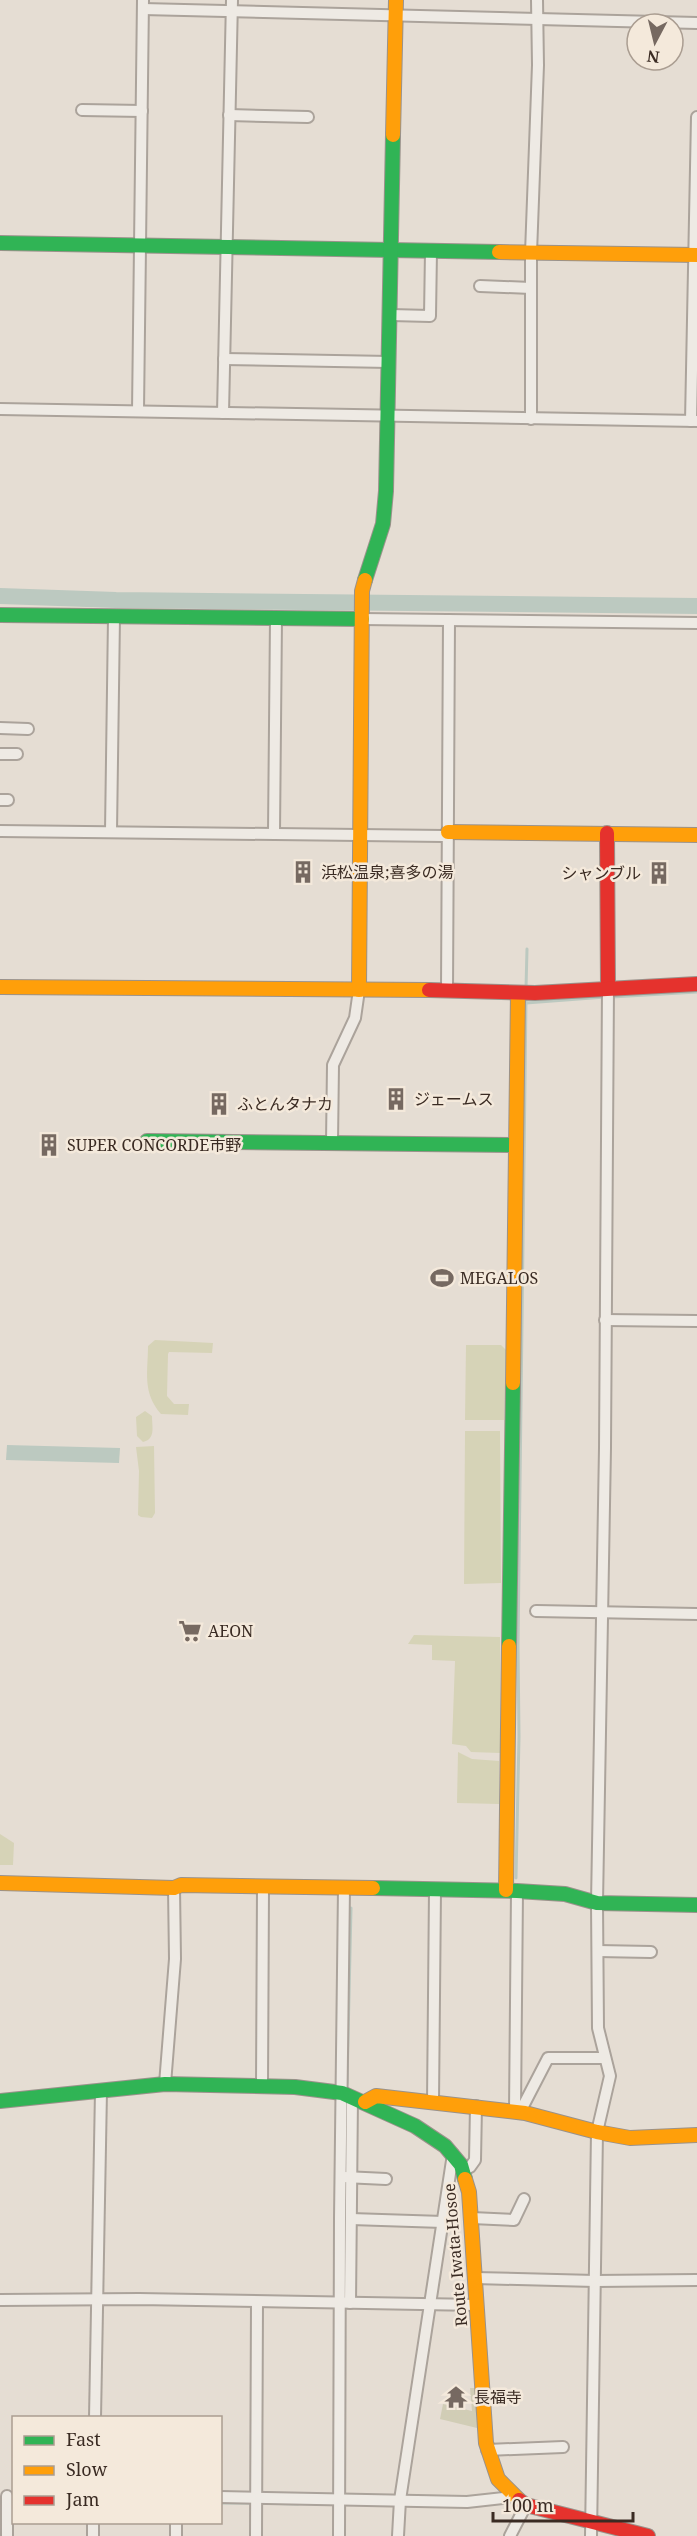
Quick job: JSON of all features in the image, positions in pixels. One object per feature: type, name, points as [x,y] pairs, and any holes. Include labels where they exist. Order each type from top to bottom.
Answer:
[{"type":"street","points":[[332,1142],[333,1065],[355,1018],[359,990],[362,591],[384,517],[396,0]]},
{"type":"street","points":[[531,419],[531,253],[537,0]]},
{"type":"street","points":[[138,411],[143,5],[232,5],[538,21],[697,23]]},
{"type":"street","points":[[223,413],[232,5]]},
{"type":"street","points":[[82,110],[142,111]]},
{"type":"street","points":[[229,115],[308,117]]},
{"type":"street","points":[[0,409],[694,421],[697,117]]},
{"type":"street","points":[[0,243],[696,255]]},
{"type":"street","points":[[390,315],[430,316],[431,251]]},
{"type":"street","points":[[480,286],[531,288]]},
{"type":"street","points":[[224,358],[389,362]]},
{"type":"street","points":[[0,615],[697,623]]},
{"type":"street","points":[[111,831],[114,617]]},
{"type":"street","points":[[274,833],[276,618]]},
{"type":"street","points":[[447,990],[449,620]]},
{"type":"street","points":[[0,728],[28,729]]},
{"type":"street","points":[[0,754],[17,754]]},
{"type":"street","points":[[0,831],[444,836],[448,832],[697,835]]},
{"type":"street","points":[[591,2530],[597,2132],[610,2076],[598,2028],[597,1903],[605,1320],[607,833]]},
{"type":"street","points":[[0,987],[503,991],[518,999],[608,987],[697,984]]},
{"type":"street","points":[[517,2112],[512,1891],[518,999]]},
{"type":"street","points":[[147,1141],[516,1145]]},
{"type":"street","points":[[605,1320],[697,1321]]},
{"type":"street","points":[[536,1611],[697,1614]]},
{"type":"street","points":[[0,1883],[174,1888],[181,1885],[512,1891],[575,1896],[597,1903],[697,1905]]},
{"type":"street","points":[[165,2084],[175,1959],[174,1888]]},
{"type":"street","points":[[262,2086],[263,1888]]},
{"type":"street","points":[[339,2536],[346,2177],[353,2098],[344,1888]]},
{"type":"street","points":[[433,2102],[435,1890]]},
{"type":"street","points":[[598,1951],[651,1952]]},
{"type":"street","points":[[517,2112],[548,2058],[605,2058]]},
{"type":"street","name":"Route Iwata-Hosoe","points":[[0,2101],[165,2084],[295,2087],[353,2098],[415,2126],[445,2146],[453,2154],[463,2171],[469,2192],[487,2450],[493,2470],[512,2497],[526,2505],[591,2530],[648,2536]]},
{"type":"street","points":[[95,2416],[101,2091]]},
{"type":"street","points":[[353,2098],[376,2096],[476,2106],[517,2112],[630,2138],[697,2135]]},
{"type":"street","points":[[463,2171],[475,2160],[476,2106]]},
{"type":"street","points":[[398,2536],[400,2500],[453,2154]]},
{"type":"street","points":[[346,2177],[386,2179]]},
{"type":"street","points":[[345,2303],[351,2219],[346,2177]]},
{"type":"street","points":[[472,2218],[514,2220],[524,2199]]},
{"type":"street","points":[[351,2219],[443,2222]]},
{"type":"street","points":[[475,2277],[595,2281],[697,2280]]},
{"type":"street","points":[[0,2300],[477,2305]]},
{"type":"street","points":[[256,2536],[257,2302]]},
{"type":"street","points":[[487,2450],[563,2447]]},
{"type":"street","points":[[6,2536],[7,2496]]},
{"type":"street","points":[[222,2497],[467,2502],[512,2497]]},
{"type":"street","points":[[510,2536],[526,2505]]},
{"type":"shaded area","points":[[155,1340],[213,1343],[212,1353],[169,1352],[168,1354],[167,1396],[174,1404],[189,1404],[188,1415],[161,1414],[151,1398],[147,1381],[148,1346]]},
{"type":"shaded area","points":[[466,1345],[501,1345],[506,1350],[504,1420],[465,1420]]},
{"type":"shaded area","points":[[145,1411],[152,1416],[152,1435],[143,1442],[137,1436],[136,1417]]},
{"type":"shaded area","points":[[465,1431],[500,1431],[501,1583],[464,1584]]},
{"type":"shaded area","points":[[7,1445],[120,1448],[119,1463],[6,1460]]},
{"type":"shaded area","points":[[154,1446],[155,1513],[152,1518],[141,1517],[138,1515],[139,1471],[136,1447]]},
{"type":"shaded area","points":[[414,1635],[500,1637],[500,1753],[471,1752],[466,1746],[452,1744],[455,1661],[432,1660],[432,1645],[408,1644]]},
{"type":"shaded area","points":[[458,1752],[472,1759],[499,1761],[499,1804],[457,1803]]},
{"type":"shaded area","points":[[0,1834],[14,1843],[13,1865],[0,1865]]},
{"type":"shaded area","points":[[470,2388],[476,2388],[477,2428],[440,2419],[443,2404],[472,2411]]},
{"type":"waterway","points":[[0,596],[116,600],[697,606]]},
{"type":"waterway","points":[[526,988],[527,949]]},
{"type":"waterway","points":[[612,997],[697,992]]},
{"type":"waterway","points":[[526,1003],[605,997]]},
{"type":"waterway","points":[[516,1878],[526,998]]},
{"type":"waterway","points":[[347,2083],[351,1908]]},
{"type":"waterway","points":[[222,2503],[251,2503]]},
{"type":"waterway","points":[[261,2503],[298,2504]]},
{"type":"traffic: fast","points":[[365,580],[383,524],[386,491],[393,135]]},
{"type":"traffic: fast","points":[[0,243],[499,252]]},
{"type":"traffic: fast","points":[[0,615],[362,619]]},
{"type":"traffic: fast","points":[[147,1141],[516,1145]]},
{"type":"traffic: fast","points":[[509,1646],[513,1383]]},
{"type":"traffic: fast","points":[[373,1888],[517,1891],[565,1894],[597,1903],[697,1905]]},
{"type":"traffic: fast","points":[[0,2101],[165,2084],[295,2087],[342,2093],[415,2126],[445,2146],[461,2165],[465,2179]]},
{"type":"traffic: slow","points":[[393,135],[396,0]]},
{"type":"traffic: slow","points":[[499,252],[697,255]]},
{"type":"traffic: slow","points":[[359,990],[362,591],[365,580]]},
{"type":"traffic: slow","points":[[448,832],[697,835]]},
{"type":"traffic: slow","points":[[0,987],[429,990]]},
{"type":"traffic: slow","points":[[513,1383],[518,993]]},
{"type":"traffic: slow","points":[[506,1890],[509,1646]]},
{"type":"traffic: slow","points":[[0,1883],[174,1888],[181,1885],[373,1888]]},
{"type":"traffic: slow","points":[[365,2102],[376,2096],[525,2113],[597,2132],[630,2138],[697,2135]]},
{"type":"traffic: slow","points":[[465,2179],[469,2192],[486,2443],[498,2479],[519,2500]]},
{"type":"traffic: jam","points":[[607,833],[608,987]]},
{"type":"traffic: jam","points":[[429,990],[535,993],[697,984]]},
{"type":"traffic: jam","points":[[519,2500],[526,2505],[648,2536]]},
{"type":"place","name":"浜松温泉;喜多の湯","points":[[303,872]]},
{"type":"place","name":"シャンブル","points":[[659,873]]},
{"type":"place","name":"ジェームス","points":[[396,1099]]},
{"type":"place","name":"ふとんタナカ","points":[[219,1104]]},
{"type":"place","name":"SUPER CONCORDE市野","points":[[49,1145]]},
{"type":"place","name":"MEGALOS","points":[[442,1278]]},
{"type":"place","name":"AEON","points":[[190,1631]]},
{"type":"place","name":"長福寺","points":[[456,2397]]}]
